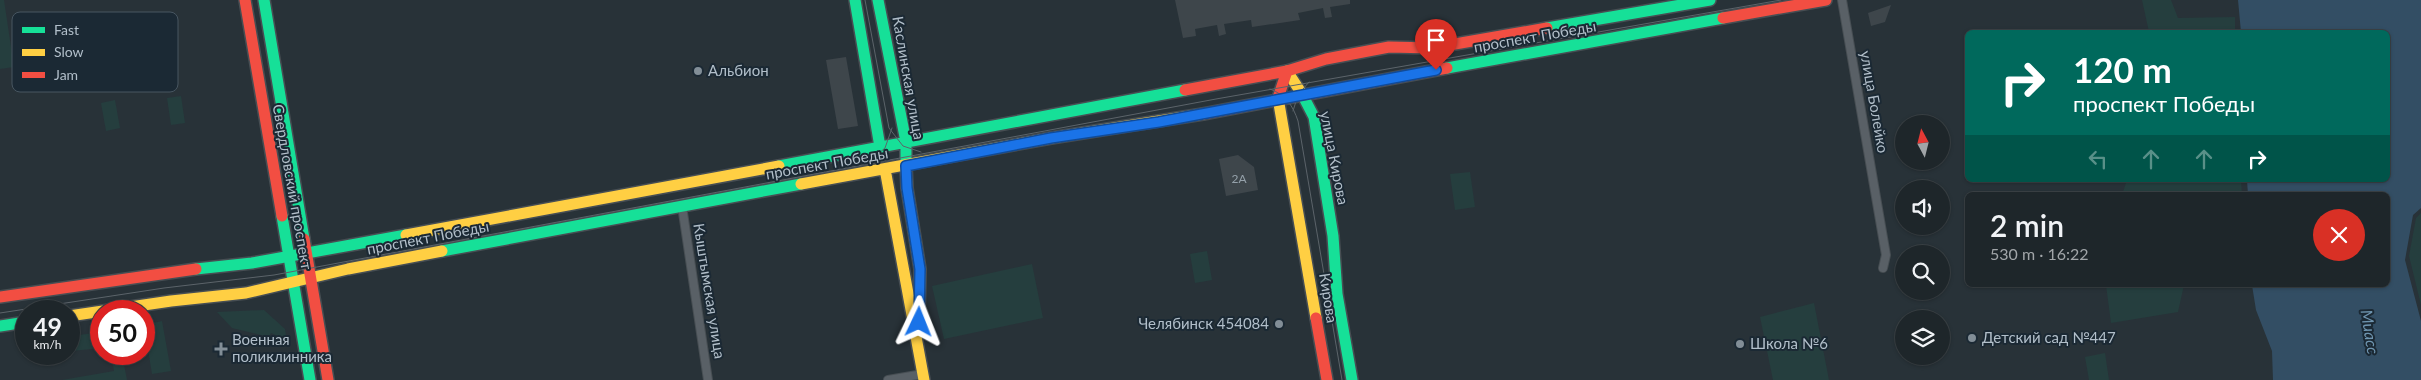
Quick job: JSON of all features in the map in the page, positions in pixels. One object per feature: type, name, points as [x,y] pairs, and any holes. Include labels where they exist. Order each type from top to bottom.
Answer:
[{"type":"main road","name":"Свердловский проспект","points":[[244,0],[310,380]]},
{"type":"main road","name":"Свердловский проспект","points":[[264,0],[328,380]]},
{"type":"main road","name":"Каслинская улица","points":[[855,0],[880,147],[924,377]]},
{"type":"main road","name":"Каслинская улица","points":[[878,0],[906,142],[907,188],[920,269],[918,340]]},
{"type":"main road","name":"проспект Победы","points":[[0,297],[307,253],[1287,70],[1326,59],[1389,48],[1432,48],[1710,0]]},
{"type":"main road","name":"проспект Победы","points":[[80,314],[171,301],[246,293],[403,258],[682,206],[1051,138],[1159,122],[1278,98],[1826,0]]},
{"type":"main road","name":"улица Кирова","points":[[1287,70],[1314,117],[1333,236],[1337,294],[1352,380]]},
{"type":"main road","points":[[1278,98],[1281,82],[1287,70]]},
{"type":"main road","name":"Кирова","points":[[1278,98],[1327,380]]},
{"type":"main road","points":[[0,326],[15,324]]},
{"type":"street","name":"улица Болейко","points":[[1842,0],[1886,255],[1883,268]]},
{"type":"street","name":"Кыштымская улица","points":[[682,206],[708,380]]},
{"type":"street","points":[[888,380],[924,377]]},
{"type":"green space","points":[[0,0],[4,0],[12,54],[12,67],[0,69]]},
{"type":"green space","points":[[2142,0],[2171,0],[2178,18],[2235,17],[2235,30],[2149,30]]},
{"type":"green space","points":[[181,96],[185,123],[171,125],[167,98]]},
{"type":"green space","points":[[115,100],[120,128],[106,131],[101,103]]},
{"type":"green space","points":[[1470,172],[1475,207],[1455,210],[1450,174]]},
{"type":"green space","points":[[2126,182],[2241,182],[2242,192],[2123,192]]},
{"type":"green space","points":[[2421,213],[2421,305],[2409,256],[2416,218]]},
{"type":"green space","points":[[1207,251],[1212,280],[1195,283],[1190,254]]},
{"type":"green space","points":[[1032,264],[1043,318],[944,339],[932,286]]},
{"type":"green space","points":[[2106,287],[2184,287],[2178,312],[2111,323]]},
{"type":"green space","points":[[1814,303],[1829,380],[1773,380],[1760,317]]},
{"type":"green space","points":[[264,310],[285,329],[287,342],[279,340],[280,337],[271,333],[269,337],[232,328],[217,312]]},
{"type":"green space","points":[[162,321],[171,371],[152,374],[151,365],[155,365],[155,323]]},
{"type":"green space","points":[[90,334],[90,349],[80,350],[80,335]]},
{"type":"green space","points":[[2105,353],[2109,380],[2089,380],[2085,357]]},
{"type":"green space","points":[[113,365],[124,365],[127,380],[62,380],[114,371]]},
{"type":"water","name":"Миасс","points":[[2238,0],[2421,0],[2421,208],[2413,215],[2405,260],[2421,321],[2421,380],[2273,380],[2272,351],[2256,310],[2252,287],[2390,287],[2390,192],[2248,192],[2247,182],[2390,182],[2390,30],[2241,30]]},
{"type":"building","points":[[1175,0],[1350,0],[1350,4],[1330,7],[1332,17],[1325,18],[1323,8],[1298,13],[1300,20],[1252,27],[1251,20],[1224,24],[1226,34],[1219,36],[1217,25],[1195,29],[1196,36],[1183,38]]},
{"type":"building","points":[[1891,5],[1885,22],[1871,26],[1868,13]]},
{"type":"building","points":[[846,57],[858,126],[838,129],[826,60]]},
{"type":"building","points":[[1238,155],[1254,167],[1258,190],[1226,196],[1219,159]]},
{"type":"tram line","points":[[865,0],[889,128],[903,146],[921,152]]},
{"type":"tram line","points":[[0,313],[164,288],[274,275],[1216,99],[1781,0]]},
{"type":"tram line","points":[[1293,111],[1298,95],[1309,82]]},
{"type":"tram line","points":[[1270,89],[1276,91],[1288,102],[1298,121],[1342,380]]},
{"type":"tram line","points":[[869,162],[885,148],[892,128]]},
{"type":"traffic: fast","points":[[264,0],[304,239]]},
{"type":"traffic: fast","points":[[855,0],[880,147]]},
{"type":"traffic: fast","points":[[878,0],[906,142]]},
{"type":"traffic: fast","points":[[1547,28],[1710,0]]},
{"type":"traffic: fast","points":[[1447,68],[1723,18]]},
{"type":"traffic: fast","points":[[779,166],[1185,90]]},
{"type":"traffic: fast","points":[[1302,94],[1314,117],[1333,236],[1337,294],[1352,380]]},
{"type":"traffic: fast","points":[[906,142],[906,166]]},
{"type":"traffic: fast","points":[[442,251],[801,184]]},
{"type":"traffic: fast","points":[[282,216],[310,380]]},
{"type":"traffic: fast","points":[[196,269],[252,263],[406,235]]},
{"type":"traffic: fast","points":[[0,326],[15,324]]},
{"type":"traffic: slow","points":[[1287,71],[1302,94]]},
{"type":"traffic: slow","points":[[1278,98],[1316,318]]},
{"type":"traffic: slow","points":[[801,184],[1051,138],[1203,114]]},
{"type":"traffic: slow","points":[[406,235],[779,166]]},
{"type":"traffic: slow","points":[[906,166],[907,188],[920,269],[919,318]]},
{"type":"traffic: slow","points":[[885,169],[924,380]]},
{"type":"traffic: slow","points":[[80,314],[171,301],[246,293],[348,269],[442,251]]},
{"type":"traffic: jam","points":[[245,0],[282,216]]},
{"type":"traffic: jam","points":[[1723,18],[1826,0]]},
{"type":"traffic: jam","points":[[1185,90],[1287,71],[1326,59],[1389,47],[1432,48],[1547,28]]},
{"type":"traffic: jam","points":[[1203,114],[1447,68]]},
{"type":"traffic: jam","points":[[1278,98],[1287,71]]},
{"type":"traffic: jam","points":[[304,239],[328,380]]},
{"type":"traffic: jam","points":[[0,297],[196,269]]},
{"type":"traffic: jam","points":[[1316,318],[1327,380]]},
{"type":"place","name":"Альбион","points":[[698,71]]},
{"type":"place","name":"Челябинск 454084","points":[[1279,324]]},
{"type":"place","name":"Детский сад №447","points":[[1972,338]]},
{"type":"place","name":"Школа №6","points":[[1740,344]]},
{"type":"place","name":"Военная поликлинника","points":[[221,349]]},
{"type":"route","points":[[919,322],[920,269],[907,188],[906,166],[1051,138],[1159,122],[1436,70]]}]
